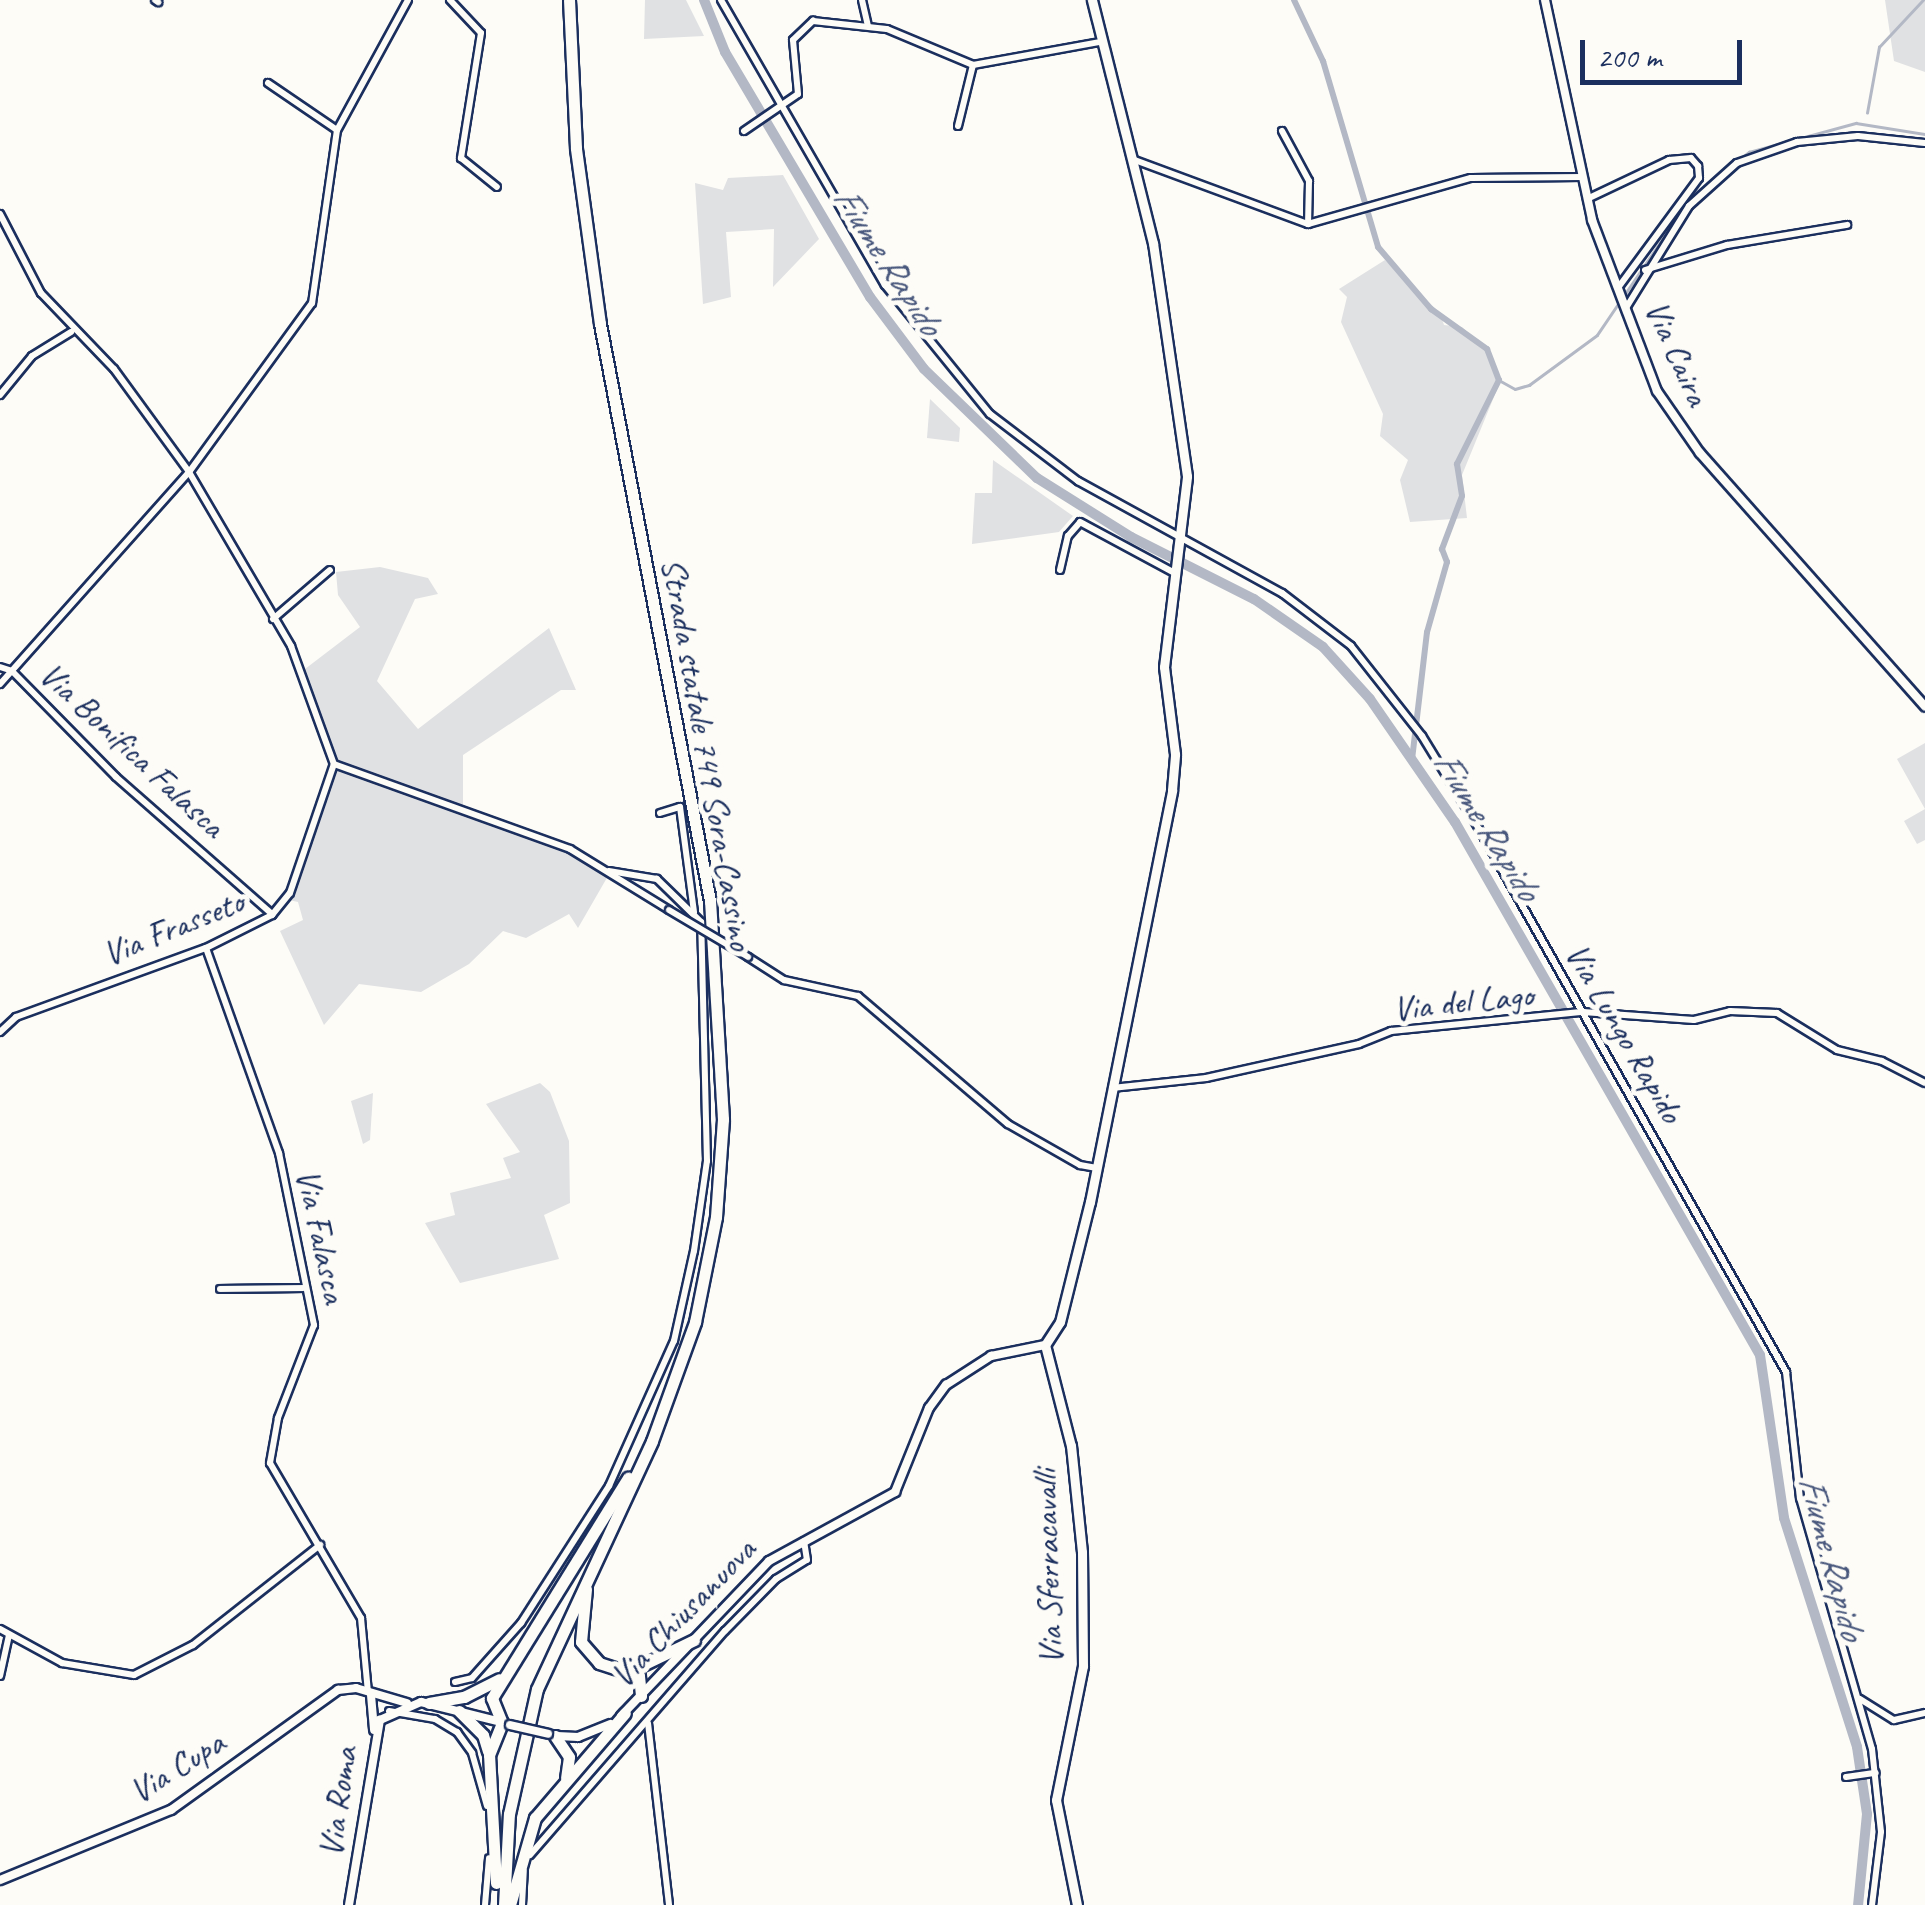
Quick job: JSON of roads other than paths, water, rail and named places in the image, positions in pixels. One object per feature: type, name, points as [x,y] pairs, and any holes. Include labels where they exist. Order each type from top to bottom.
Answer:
[{"type":"highway","name":"Strada statale 749 Sora-Cassino","points":[[503,1905],[509,1814],[537,1689],[635,1479],[695,1322],[716,1217],[722,1119],[718,990],[701,843],[594,285],[576,148],[569,0]]},
{"type":"highway","points":[[489,1755],[506,1724],[492,1705],[500,1679],[537,1628],[663,1412]]},
{"type":"highway","points":[[635,1479],[581,1599],[579,1621],[589,1655],[638,1676],[641,1696]]},
{"type":"highway","points":[[630,1671],[694,1640]]},
{"type":"highway","points":[[429,1703],[464,1697],[500,1679]]},
{"type":"highway","points":[[459,1711],[483,1735],[489,1755],[503,1905]]},
{"type":"highway","points":[[503,1905],[524,1841],[566,1778],[625,1712]]},
{"type":"highway","points":[[552,1735],[568,1757],[566,1778]]},
{"type":"main road","points":[[1046,1345],[1060,1322],[1097,1168],[1175,768],[1164,667],[1187,467],[1153,244],[1099,42],[1092,0]]},
{"type":"main road","name":"Via Sferracavalli","points":[[1046,1345],[1071,1446],[1082,1552],[1083,1666],[1056,1800],[1077,1905]]},
{"type":"street","points":[[0,684],[190,472],[308,312],[320,277],[337,130],[408,0]]},
{"type":"street","points":[[450,0],[481,34],[461,158],[498,187]]},
{"type":"street","name":"Via Lungo Rapido","points":[[721,0],[780,109],[885,286],[990,414],[1078,481],[1309,611],[1352,646],[1422,736],[1786,1372],[1800,1498],[1876,1772],[1881,1832],[1872,1905]]},
{"type":"street","points":[[862,0],[868,26]]},
{"type":"street","name":"Via Caira","points":[[1545,0],[1587,199],[1618,288],[1676,423],[1925,706]]},
{"type":"street","points":[[744,130],[798,94],[792,44],[797,33],[814,20],[868,26],[973,65],[1099,42]]},
{"type":"street","points":[[958,126],[973,65]]},
{"type":"street","points":[[268,83],[337,130]]},
{"type":"street","points":[[1282,132],[1309,181],[1308,224]]},
{"type":"street","points":[[1626,308],[1644,270],[1689,206],[1736,163],[1797,142],[1858,136],[1925,143]]},
{"type":"street","points":[[1587,199],[1676,158],[1691,158],[1698,166],[1699,178],[1618,288]]},
{"type":"street","points":[[1131,160],[1308,224],[1471,178],[1582,177]]},
{"type":"street","points":[[0,214],[28,274],[72,332],[114,369],[190,472],[291,646],[334,764],[570,848],[784,980],[858,996],[1008,1124],[1080,1165],[1097,1168]]},
{"type":"street","points":[[1644,270],[1728,244],[1848,225]]},
{"type":"street","points":[[0,394],[32,356],[72,332]]},
{"type":"street","points":[[1060,570],[1068,536],[1080,522],[1174,568]]},
{"type":"street","points":[[273,619],[330,570]]},
{"type":"street","name":"Via Bonifica Falasca","points":[[0,667],[12,670],[116,777],[272,914]]},
{"type":"street","name":"Via Frasseto","points":[[0,1032],[16,1017],[206,948],[272,914],[290,893],[334,764]]},
{"type":"street","points":[[455,1682],[472,1678],[522,1623],[609,1486],[674,1341],[708,1162],[708,1012],[704,942],[694,912],[680,806],[660,813]]},
{"type":"street","points":[[608,871],[657,880],[694,912]]},
{"type":"street","name":"Via Falasca","points":[[206,948],[279,1152],[312,1342],[278,1418],[270,1463],[361,1618],[370,1694]]},
{"type":"street","name":"Via del Lago","points":[[1112,1088],[1206,1078],[1359,1044],[1391,1031],[1580,1012],[1694,1020],[1730,1011],[1778,1013],[1837,1050],[1882,1061],[1925,1083]]},
{"type":"street","points":[[220,1290],[303,1288]]},
{"type":"street","name":"Via Chiusanuova","points":[[407,1703],[429,1703],[552,1735],[590,1734],[625,1712],[769,1560],[803,1539],[876,1507],[895,1492],[929,1408],[946,1385],[991,1356],[1046,1345]]},
{"type":"street","points":[[522,1905],[534,1844],[767,1588],[807,1560],[803,1539]]},
{"type":"street","points":[[0,1629],[62,1663],[134,1675],[193,1645],[320,1545]]},
{"type":"street","points":[[0,1676],[9,1635]]},
{"type":"street","name":"Via Cupa","points":[[0,1880],[170,1810],[329,1695],[346,1688],[370,1694]]},
{"type":"street","points":[[370,1694],[407,1703]]},
{"type":"street","points":[[370,1694],[390,1711],[448,1724],[472,1753],[488,1810],[486,1905]]},
{"type":"street","points":[[370,1694],[374,1736]]},
{"type":"street","points":[[1856,1694],[1894,1720],[1925,1714]]},
{"type":"street","points":[[390,1711],[407,1703]]},
{"type":"street","name":"Via Roma","points":[[349,1905],[368,1818],[374,1736],[390,1711]]},
{"type":"street","points":[[648,1720],[670,1905]]},
{"type":"street","points":[[1847,1777],[1876,1772]]},
{"type":"waterway","name":"Fiume Rapido","points":[[704,0],[725,52],[870,297],[924,369],[1037,478],[1131,537],[1254,599],[1323,647],[1370,699],[1455,822],[1760,1355],[1784,1518],[1857,1747],[1867,1814],[1858,1905]]},
{"type":"waterway","points":[[1294,0],[1323,61],[1378,247],[1431,309],[1487,349],[1499,380],[1457,464],[1462,496],[1442,549],[1447,562],[1427,632],[1412,760]]},
{"type":"waterway","points":[[1867,113],[1879,47],[1923,0]]},
{"type":"waterway","points":[[1625,294],[1689,200],[1749,152],[1856,123],[1925,134]]},
{"type":"waterway","points":[[1499,380],[1515,389],[1529,385],[1597,335],[1620,301]]}]
